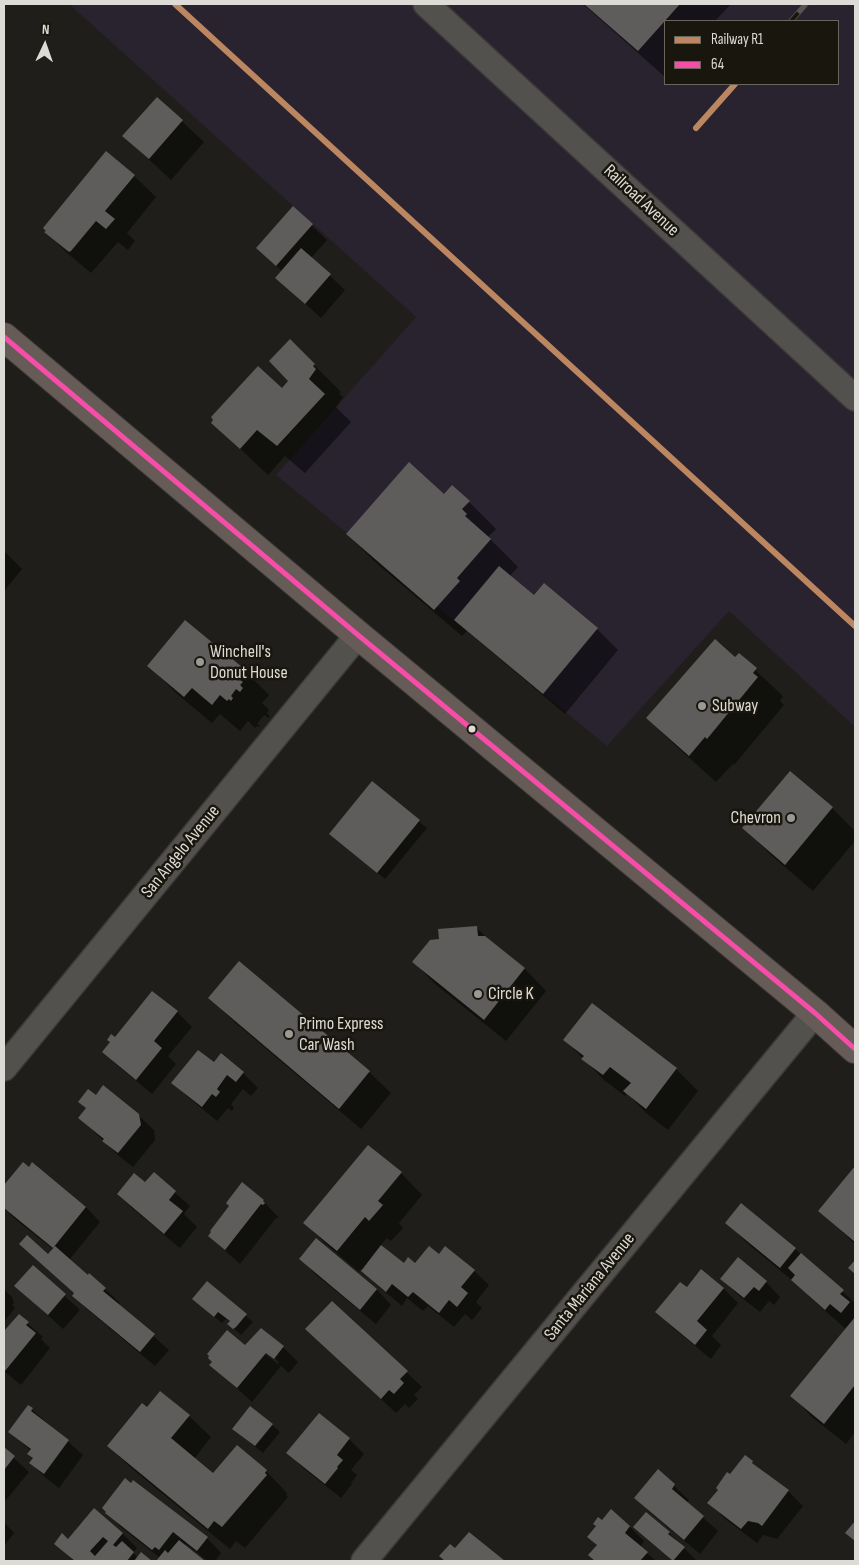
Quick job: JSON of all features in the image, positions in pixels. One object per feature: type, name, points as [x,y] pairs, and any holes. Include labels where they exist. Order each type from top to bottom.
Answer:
[{"type":"main road","points":[[4,337],[358,636],[816,1013],[855,1049]]},
{"type":"street","name":"Railroad Avenue","points":[[426,4],[855,398]]},
{"type":"street","name":"San Angelo Avenue","points":[[4,1068],[358,636]]},
{"type":"street","name":"Santa Mariana Avenue","points":[[364,1561],[816,1013]]},
{"type":"shaded area","points":[[69,4],[855,4],[855,727],[729,611],[607,746],[276,475],[416,317]]},
{"type":"building","points":[[584,4],[680,4],[638,51]]},
{"type":"building","points":[[157,97],[183,120],[149,159],[122,136]]},
{"type":"building","points":[[106,151],[135,175],[105,211],[115,219],[106,229],[96,221],[69,252],[44,232],[46,231],[43,228]]},
{"type":"building","points":[[293,206],[313,224],[276,266],[256,248]]},
{"type":"building","points":[[301,248],[331,274],[305,304],[275,278]]},
{"type":"building","points":[[290,339],[315,364],[313,366],[316,369],[309,379],[325,394],[277,446],[257,430],[240,449],[211,423],[213,420],[211,417],[258,366],[282,388],[288,381],[269,361]]},
{"type":"building","points":[[409,462],[444,494],[452,485],[470,501],[462,509],[467,514],[465,516],[491,539],[457,578],[460,581],[434,610],[346,534]]},
{"type":"building","points":[[499,566],[534,595],[544,583],[598,628],[543,694],[454,620]]},
{"type":"building","points":[[185,620],[242,667],[235,676],[243,682],[240,685],[243,688],[240,692],[236,689],[231,696],[233,698],[231,701],[229,699],[227,701],[220,695],[212,705],[192,688],[184,697],[147,666]]},
{"type":"building","points":[[715,639],[735,657],[739,653],[757,668],[753,673],[758,677],[707,739],[705,737],[689,756],[646,718]]},
{"type":"building","points":[[790,771],[833,807],[785,865],[742,828]]},
{"type":"building","points":[[372,781],[420,820],[377,873],[329,834]]},
{"type":"building","name":"Circle K","points":[[477,926],[478,936],[485,936],[525,968],[484,1020],[412,962],[430,940],[439,939],[438,929]]},
{"type":"building","name":"Primo Express Car Wash","points":[[239,961],[370,1071],[339,1109],[208,998]]},
{"type":"building","points":[[152,991],[178,1011],[154,1041],[162,1048],[136,1080],[102,1052],[110,1042],[107,1040],[111,1034],[115,1037]]},
{"type":"building","points":[[592,1003],[677,1068],[646,1109],[623,1091],[631,1083],[610,1067],[603,1075],[581,1059],[584,1056],[563,1040]]},
{"type":"building","points":[[198,1050],[214,1062],[221,1053],[244,1072],[236,1082],[227,1075],[217,1089],[220,1092],[216,1097],[212,1094],[202,1107],[171,1083]]},
{"type":"building","points":[[103,1085],[139,1114],[141,1125],[118,1153],[102,1141],[104,1139],[78,1118],[86,1108],[78,1102],[88,1089],[96,1095]]},
{"type":"building","points":[[368,1145],[402,1172],[378,1201],[383,1205],[369,1221],[365,1217],[337,1251],[303,1223]]},
{"type":"building","points":[[23,1162],[29,1167],[32,1162],[86,1207],[53,1248],[4,1208],[4,1185]]},
{"type":"building","points":[[855,1166],[855,1242],[818,1211]]},
{"type":"building","points":[[154,1172],[176,1191],[169,1200],[183,1211],[164,1234],[117,1194],[134,1173],[145,1182]]},
{"type":"building","points":[[242,1182],[264,1200],[265,1203],[261,1204],[225,1250],[208,1236],[229,1206],[226,1203]]},
{"type":"building","points":[[741,1203],[796,1248],[780,1268],[725,1223]]},
{"type":"building","points":[[27,1235],[48,1254],[55,1246],[88,1275],[89,1273],[106,1288],[103,1291],[155,1334],[140,1352],[72,1296],[74,1293],[19,1244]]},
{"type":"building","points":[[316,1238],[377,1289],[360,1310],[299,1259]]},
{"type":"building","points":[[381,1245],[404,1263],[408,1257],[415,1263],[429,1246],[439,1254],[445,1246],[475,1270],[461,1287],[468,1293],[457,1307],[449,1300],[439,1313],[413,1292],[408,1297],[392,1284],[386,1292],[361,1271]]},
{"type":"building","points":[[801,1253],[844,1290],[840,1294],[850,1302],[841,1313],[830,1304],[825,1310],[791,1280],[795,1275],[788,1268]]},
{"type":"building","points":[[738,1257],[767,1281],[759,1291],[754,1287],[744,1298],[720,1279]]},
{"type":"building","points":[[855,1260],[855,1274],[848,1268]]},
{"type":"building","points":[[33,1265],[66,1294],[48,1315],[14,1286]]},
{"type":"building","points":[[701,1269],[724,1288],[697,1321],[707,1330],[695,1345],[655,1312],[680,1282],[687,1287]]},
{"type":"building","points":[[207,1281],[247,1314],[233,1329],[227,1324],[230,1321],[218,1312],[214,1317],[192,1299]]},
{"type":"building","points":[[332,1301],[408,1371],[400,1379],[404,1383],[394,1394],[389,1390],[381,1399],[305,1329]]},
{"type":"building","points":[[19,1314],[29,1322],[26,1325],[36,1333],[5,1371],[4,1331]]},
{"type":"building","points":[[855,1317],[855,1385],[824,1424],[790,1396]]},
{"type":"building","points":[[261,1328],[284,1346],[274,1359],[266,1353],[237,1388],[209,1365],[212,1362],[207,1354],[227,1330],[245,1345]]},
{"type":"building","points":[[160,1391],[190,1415],[171,1438],[213,1473],[237,1445],[267,1470],[265,1473],[267,1475],[222,1527],[214,1521],[208,1529],[107,1446],[142,1403],[147,1407]]},
{"type":"building","points":[[28,1405],[33,1408],[31,1411],[69,1440],[44,1474],[29,1463],[33,1458],[27,1454],[31,1449],[8,1432]]},
{"type":"building","points":[[250,1406],[273,1424],[255,1446],[232,1429]]},
{"type":"building","points":[[319,1413],[350,1438],[337,1455],[343,1460],[325,1484],[286,1453]]},
{"type":"building","points":[[4,1447],[15,1456],[4,1470]]},
{"type":"building","points":[[745,1455],[753,1461],[752,1463],[789,1490],[762,1526],[748,1521],[741,1529],[707,1503],[718,1490],[716,1488],[727,1472],[730,1474]]},
{"type":"building","points":[[658,1469],[675,1484],[672,1489],[704,1516],[684,1540],[634,1498]]},
{"type":"building","points":[[125,1478],[131,1483],[133,1480],[208,1537],[197,1551],[173,1532],[159,1550],[155,1547],[152,1550],[105,1513],[102,1508]]},
{"type":"building","points":[[94,1508],[123,1533],[113,1545],[116,1547],[122,1541],[134,1552],[127,1561],[75,1561],[54,1544],[62,1533],[68,1539]],"holes":[[[103,1537],[108,1541],[95,1556],[90,1551]]]},
{"type":"building","points":[[611,1509],[630,1526],[625,1533],[648,1552],[640,1561],[595,1561],[588,1555],[597,1545],[587,1537],[596,1526],[593,1524],[598,1517],[602,1520]]},
{"type":"building","points":[[646,1512],[670,1532],[668,1534],[685,1547],[673,1561],[633,1527]]},
{"type":"building","points":[[855,1521],[855,1541],[845,1533]]},
{"type":"building","points":[[469,1532],[505,1561],[445,1561],[439,1556],[450,1544],[455,1548]]},
{"type":"building","points":[[179,1540],[205,1561],[156,1561],[165,1550],[168,1553]]},
{"type":"building","points":[[141,1552],[152,1561],[134,1561]]},
{"type":"railway","points":[[792,20],[806,4]]},
{"type":"railway","points":[[696,128],[734,85]]},
{"type":"rail line","name":"R1","points":[[175,4],[855,626]]},
{"type":"rail line","name":"R1","points":[[696,128],[734,85]]},
{"type":"transit line","name":"64","points":[[4,337],[358,635],[815,1013],[855,1049]]},
{"type":"place","name":"Winchell's Donut House","points":[[200,662]]},
{"type":"place","name":"Subway","points":[[702,706]]},
{"type":"place","name":"Chevron","points":[[791,818]]},
{"type":"place","name":"Circle K","points":[[478,994]]},
{"type":"place","name":"Primo Express Car Wash","points":[[289,1034]]}]
